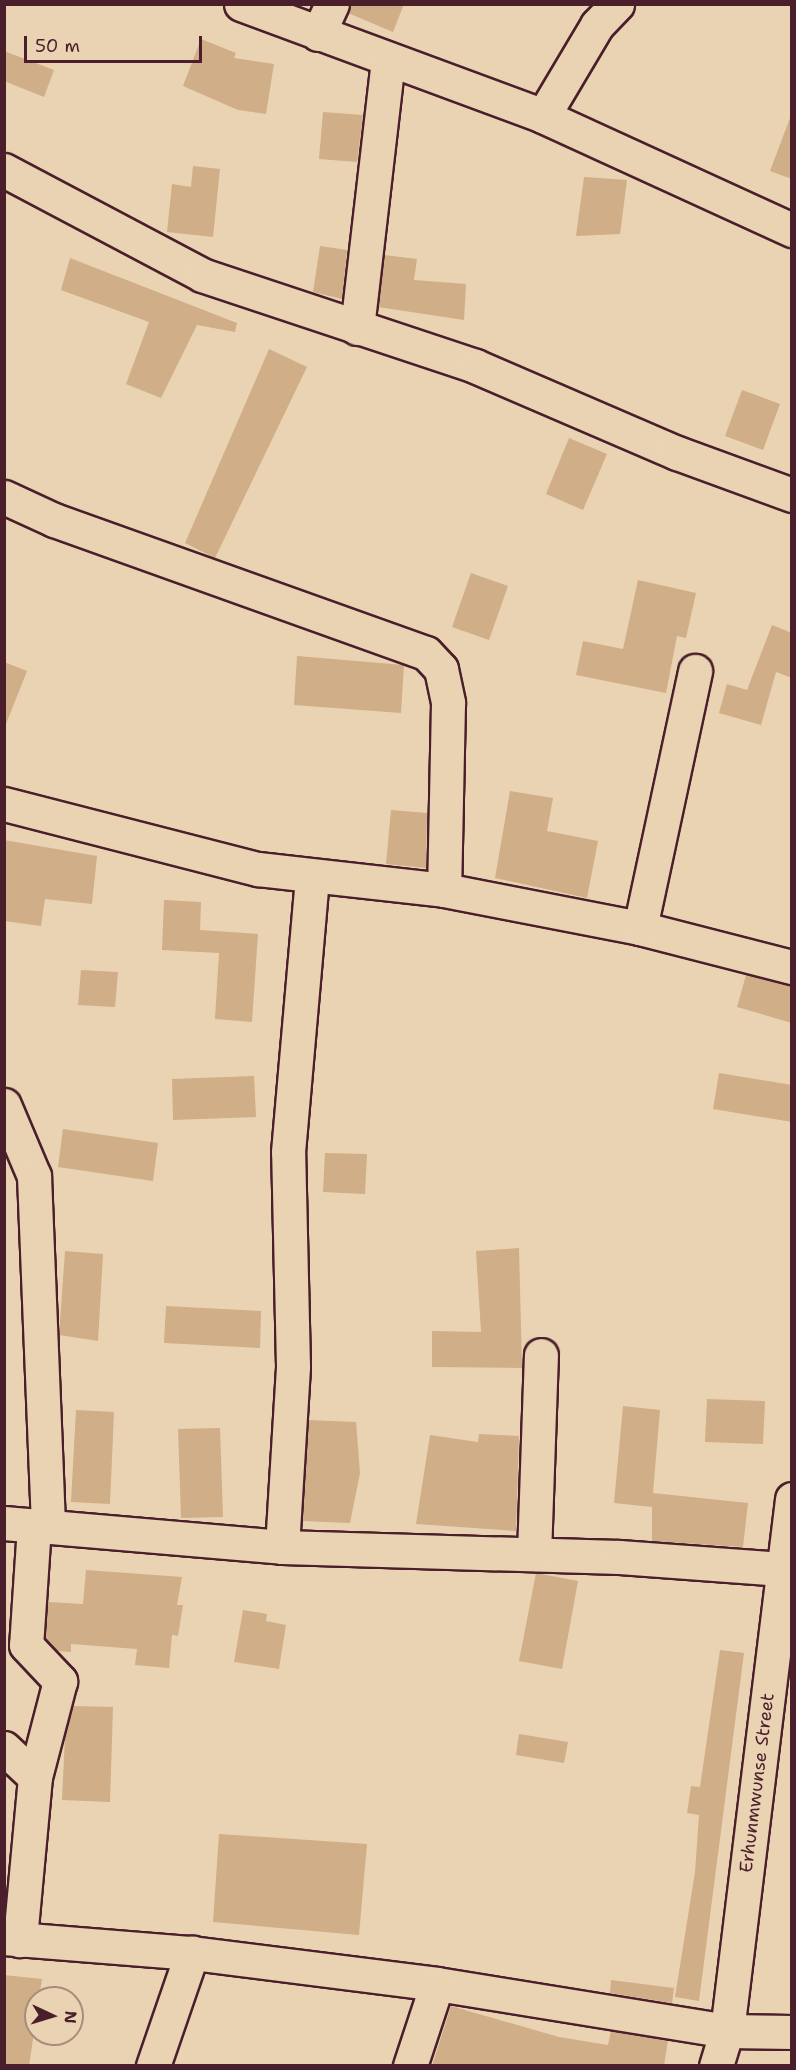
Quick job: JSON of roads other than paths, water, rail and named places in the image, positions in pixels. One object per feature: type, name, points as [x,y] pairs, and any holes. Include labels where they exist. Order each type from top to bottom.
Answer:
[{"type":"street","points":[[241,4],[543,116],[792,230]]},
{"type":"street","points":[[318,34],[333,4]]},
{"type":"street","points":[[543,116],[597,25],[617,4]]},
{"type":"street","points":[[357,328],[388,60]]},
{"type":"street","points":[[4,170],[202,275],[476,366],[677,453],[792,495]]},
{"type":"street","points":[[4,497],[54,520],[426,653],[441,669],[448,702],[444,890]]},
{"type":"street","points":[[640,928],[695,671]]},
{"type":"street","points":[[4,804],[64,822],[312,878],[444,890],[640,928],[792,967]]},
{"type":"street","points":[[282,1547],[293,1366],[288,1152],[312,878]]},
{"type":"street","points":[[4,1105],[25,1146],[35,1186],[26,1645],[60,1681],[35,1777],[12,1939],[192,1953],[437,1984],[727,2031],[792,2032]]},
{"type":"street","points":[[534,1554],[541,1355]]},
{"type":"street","name":"Erhunmwunse Street","points":[[716,2066],[727,2031],[777,1737],[783,1569],[792,1499]]},
{"type":"street","points":[[29,1525],[282,1547],[534,1554],[783,1569]]},
{"type":"street","points":[[4,1748],[35,1777]]},
{"type":"street","points":[[153,2066],[192,1953]]},
{"type":"street","points":[[411,2066],[437,1984]]}]
